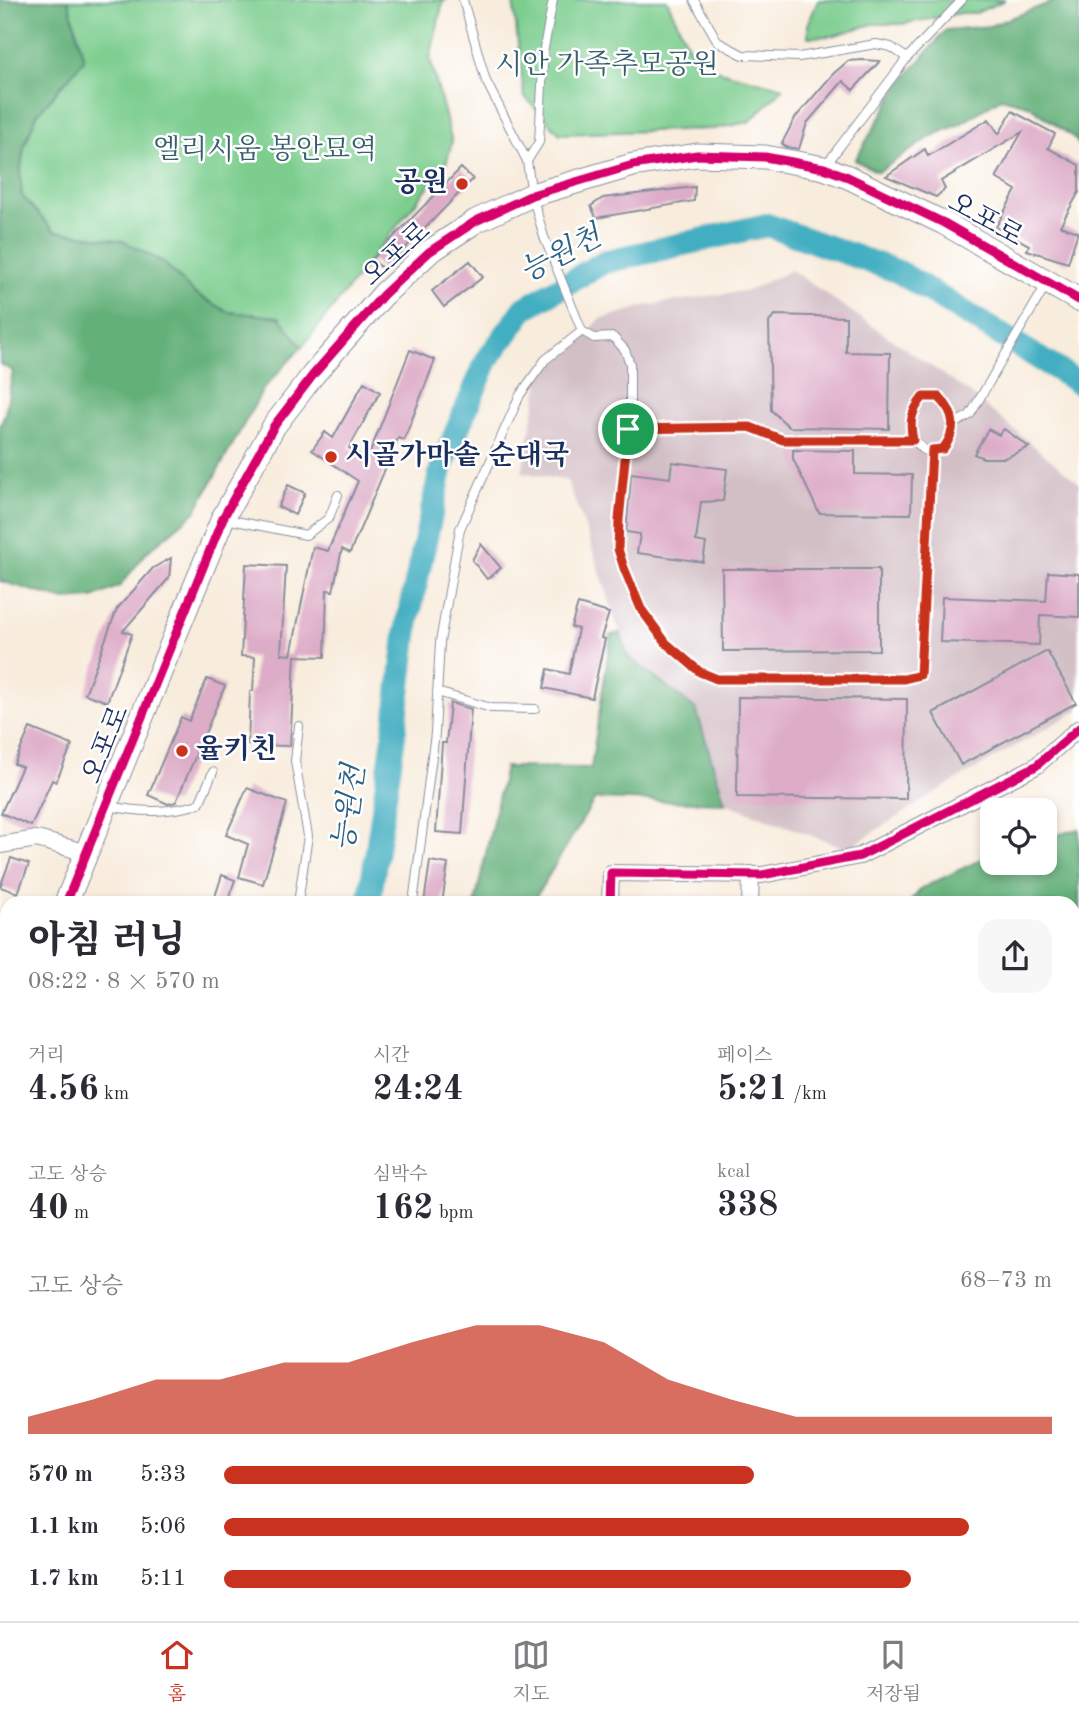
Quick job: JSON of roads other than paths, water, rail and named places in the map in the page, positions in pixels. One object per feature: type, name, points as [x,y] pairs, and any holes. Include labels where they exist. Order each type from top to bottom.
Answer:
[{"type":"street","name":"오포로","points":[[69,896],[223,518],[274,426],[313,375],[383,295],[429,252],[475,221],[532,195],[622,168],[696,155],[765,157],[824,168],[944,223],[1079,300]]},
{"type":"street","points":[[610,896],[611,873],[762,875],[860,856],[1036,766],[1079,728]]},
{"type":"street","points":[[0,845],[37,839],[87,853]]},
{"type":"street","points":[[750,896],[751,874]]},
{"type":"lane","points":[[463,0],[486,81],[527,161],[532,195],[544,237],[582,331],[594,338],[612,338],[625,350],[631,364],[618,549],[641,609],[666,643],[700,672],[717,679],[904,679],[920,675],[932,450]]},
{"type":"lane","points":[[527,161],[539,142],[544,48],[553,0]]},
{"type":"lane","points":[[694,0],[718,42],[743,55],[799,57],[876,44],[891,47],[907,58]]},
{"type":"lane","points":[[824,168],[907,58],[962,0]]},
{"type":"lane","points":[[953,425],[970,415],[1047,282]]},
{"type":"lane","points":[[414,896],[433,746],[440,642],[460,529],[520,395],[545,360],[582,331]]},
{"type":"lane","points":[[923,397],[939,397],[950,408],[953,425],[950,439],[943,449],[924,450],[913,440],[909,423],[913,409],[923,397]]},
{"type":"lane","points":[[628,429],[750,427],[783,440],[913,440]]},
{"type":"lane","points":[[223,518],[306,535],[329,518],[338,495]]},
{"type":"lane","points":[[437,692],[491,708],[535,709]]},
{"type":"lane","points":[[299,726],[295,761],[308,836],[299,896]]},
{"type":"lane","points":[[107,806],[134,811],[173,811],[199,804],[213,772]]},
{"type":"waterway","name":"능원천","points":[[370,896],[408,619],[442,465],[487,360],[525,308],[604,262],[767,225],[899,272],[1079,383]]},
{"type":"place","name":"공원","points":[[462,184]]},
{"type":"place","name":"시골가마솥 순대국","points":[[331,457]]},
{"type":"place","name":"율키친","points":[[182,751]]},
{"type":"park label","name":"시안 가족추모공원","points":[[607,66]]},
{"type":"park label","name":"엘리시움 봉안묘역","points":[[265,151]]}]
